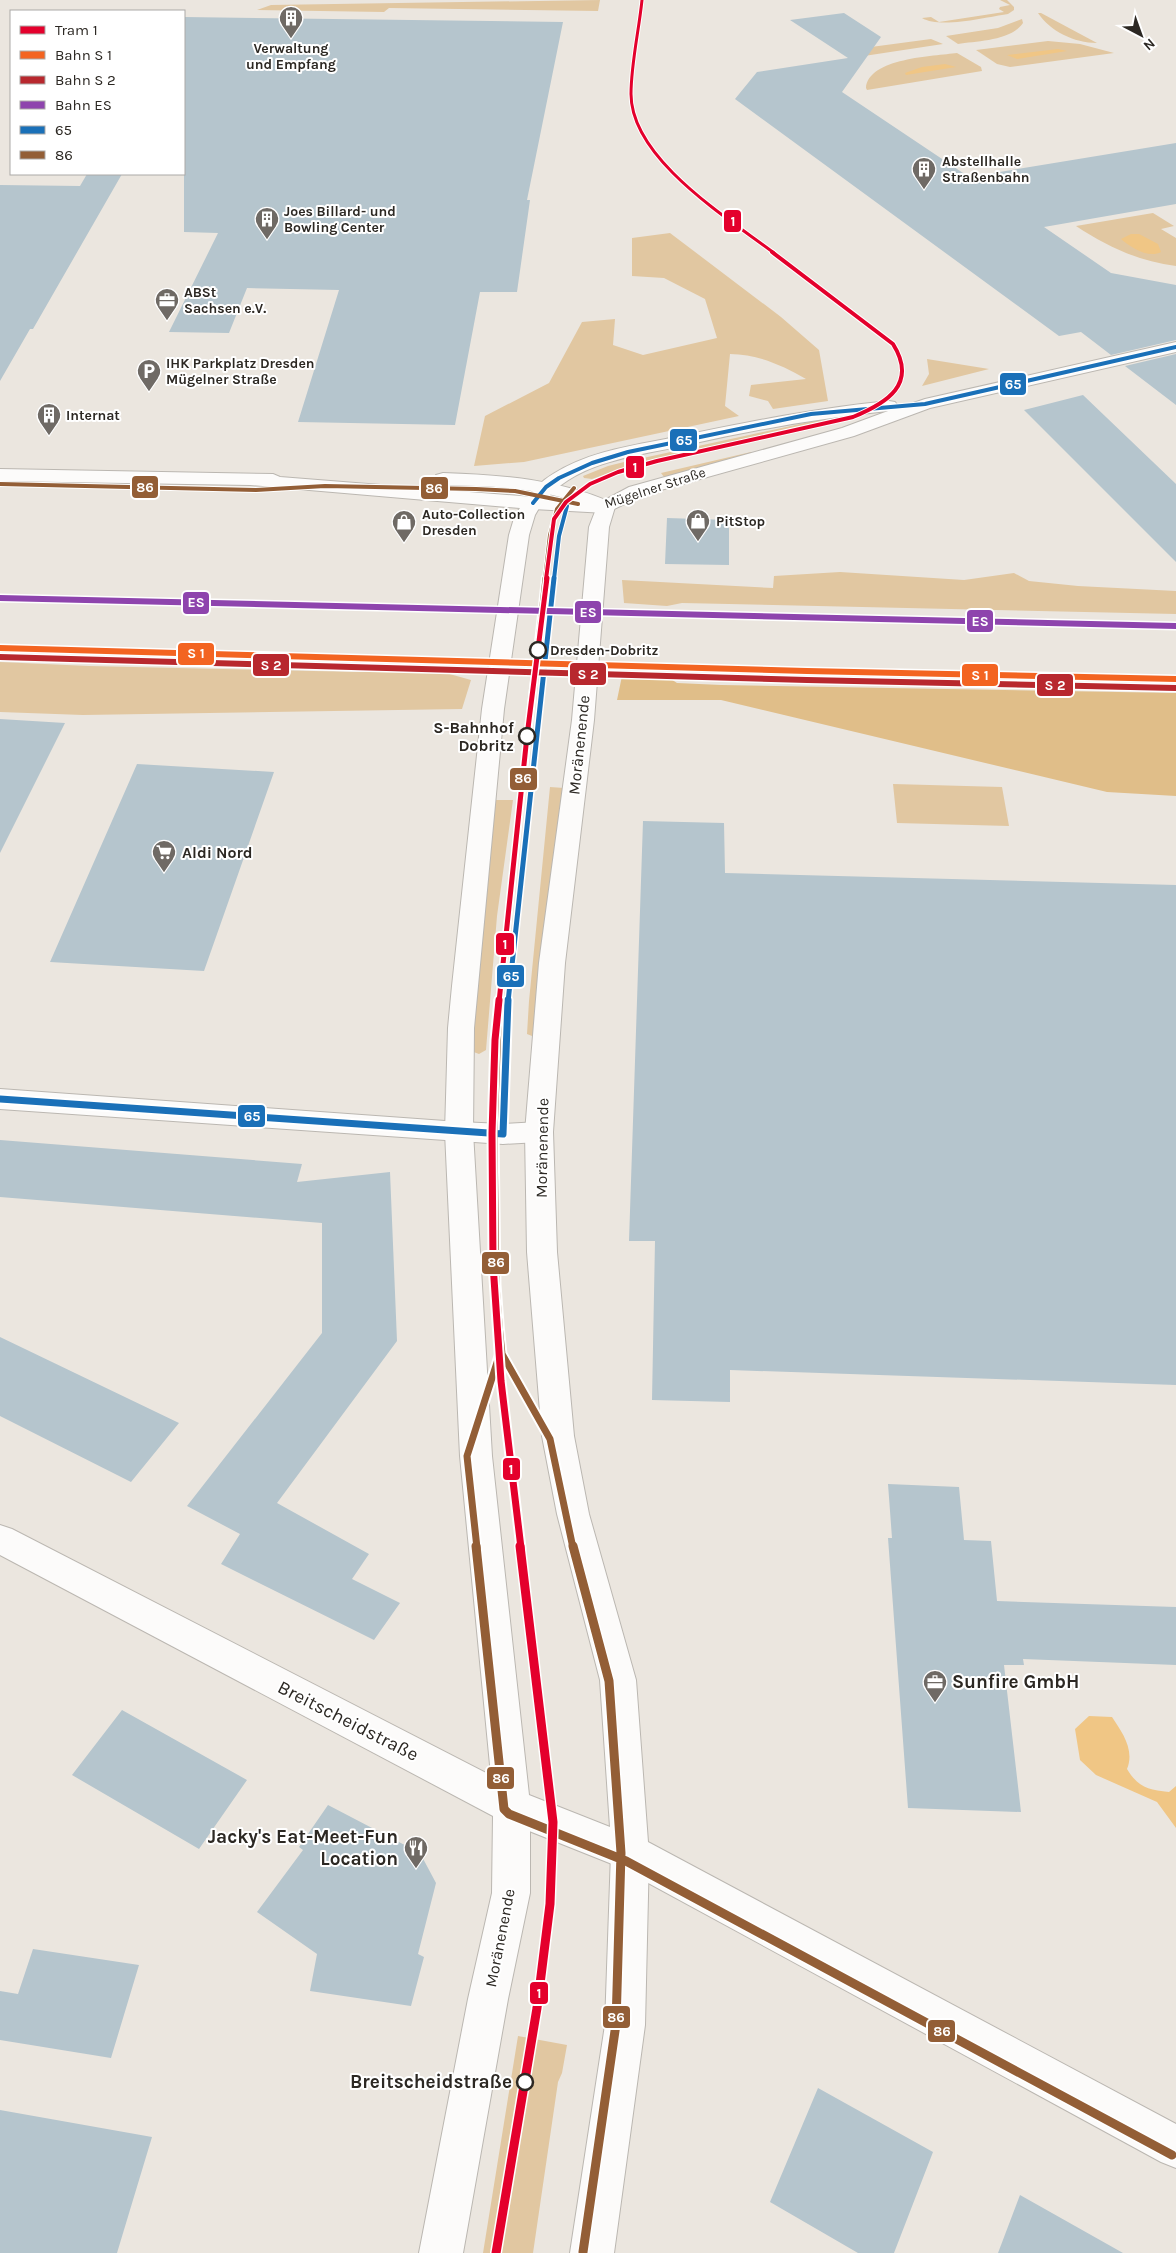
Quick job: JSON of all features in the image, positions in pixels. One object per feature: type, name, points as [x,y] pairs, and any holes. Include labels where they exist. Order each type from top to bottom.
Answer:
[{"type":"main road","name":"Mügelner Straße","points":[[0,475],[256,481],[539,495],[606,507],[636,491],[662,482],[848,432],[925,404],[1176,346]]},
{"type":"main road","name":"Mügelner Straße","points":[[539,495],[559,478],[592,463],[628,452],[811,414],[925,404]]},
{"type":"main road","name":"Moränenende","points":[[441,2253],[488,1999],[510,1893],[512,1806],[476,1456],[460,1132],[461,1028],[493,709],[519,534],[526,515],[539,495]]},
{"type":"main road","name":"Moränenende","points":[[592,2253],[625,2025],[630,1853],[618,1680],[573,1514],[558,1436],[542,1252],[539,1132],[552,963],[583,720],[599,527],[606,507]]},
{"type":"main road","points":[[0,1099],[460,1132],[503,1134],[539,1132]]},
{"type":"main road","name":"Breitscheidstraße","points":[[0,1539],[512,1806],[630,1853],[1176,2146]]},
{"type":"shaded area","points":[[600,0],[598,11],[389,8],[384,12],[257,10],[271,5]]},
{"type":"shaded area","points":[[1000,0],[1007,0],[1014,7],[1014,10],[1008,14],[952,22],[939,22],[1004,12],[999,9],[1000,7],[1010,5]]},
{"type":"shaded area","points":[[1038,13],[1097,43],[1080,41],[1063,35],[1049,25]]},
{"type":"shaded area","points":[[931,17],[939,22],[922,18]]},
{"type":"shaded area","points":[[1022,19],[1023,23],[1018,29],[1002,37],[958,44],[946,36],[998,28]]},
{"type":"shaded area","points":[[931,39],[943,44],[864,56],[871,47]]},
{"type":"shaded area","points":[[1048,41],[1080,44],[1114,53],[1010,67],[997,64],[976,50]]},
{"type":"shaded area","points":[[1058,49],[1067,51],[1017,59],[1007,55]]},
{"type":"shaded area","points":[[957,53],[981,67],[982,71],[867,90],[866,88],[870,78],[878,70],[890,65],[919,57]]},
{"type":"shaded area","points":[[945,64],[956,67],[906,75],[905,73],[922,67]]},
{"type":"shaded area","points":[[1153,213],[1174,226],[1161,229],[1176,238],[1176,266],[1136,257],[1076,226]]},
{"type":"shaded area","points":[[670,233],[781,317],[819,350],[828,401],[773,409],[768,401],[749,396],[751,385],[806,379],[788,369],[760,358],[730,354],[725,406],[739,416],[524,462],[474,466],[485,416],[549,383],[582,322],[615,319],[613,345],[643,355],[717,338],[705,299],[664,278],[632,276],[632,238]]},
{"type":"shaded area","points":[[1131,234],[1139,234],[1158,244],[1161,252],[1156,254],[1145,253],[1121,239]]},
{"type":"shaded area","points":[[927,359],[989,369],[922,386],[929,374]]},
{"type":"shaded area","points":[[823,419],[825,421],[646,461],[643,458]]},
{"type":"shaded area","points":[[753,453],[664,477],[661,473]]},
{"type":"shaded area","points":[[628,461],[632,465],[592,479],[584,478],[583,476],[608,466]]},
{"type":"shaded area","points":[[840,572],[964,580],[1014,573],[1029,581],[1078,586],[1176,591],[1176,614],[682,603],[667,606],[624,603],[622,580],[773,588],[774,576]]},
{"type":"shaded area","points":[[0,662],[89,666],[361,672],[428,668],[471,680],[462,709],[83,715],[0,712]]},
{"type":"shaded area","points":[[663,674],[677,683],[721,685],[1176,693],[1176,796],[1107,792],[721,700],[617,700],[622,676]]},
{"type":"shaded area","points":[[893,784],[1002,787],[1009,826],[897,823]]},
{"type":"shaded area","points":[[550,787],[564,788],[535,1035],[532,1036],[527,1034],[529,1001]]},
{"type":"shaded area","points":[[494,800],[513,800],[497,916],[486,1050],[479,1054],[471,1051]]},
{"type":"shaded area","points":[[1089,1716],[1112,1717],[1126,1742],[1129,1755],[1127,1769],[1135,1780],[1149,1789],[1155,1790],[1169,1792],[1176,1786],[1176,1828],[1157,1802],[1096,1775],[1080,1760],[1075,1729]]},
{"type":"shaded area","points":[[518,2036],[567,2045],[562,2073],[558,2082],[533,2253],[483,2253]]},
{"type":"building","points":[[844,13],[881,37],[842,92],[969,177],[1176,143],[1176,204],[1044,227],[1111,273],[1176,285],[1176,340],[1111,355],[1081,332],[1059,336],[735,99],[757,72],[848,58],[790,20]]},
{"type":"building","points":[[185,17],[563,22],[527,200],[530,200],[517,292],[480,292],[455,425],[298,422],[339,290],[247,288],[229,333],[169,332],[218,233],[184,232]]},
{"type":"building","points":[[86,175],[121,175],[33,329],[30,329],[0,381],[0,185],[80,186]]},
{"type":"building","points":[[1176,354],[1176,405],[1125,366]]},
{"type":"building","points":[[1083,395],[1176,484],[1176,562],[1024,410]]},
{"type":"building","name":"PitStop","points":[[667,518],[729,520],[729,565],[665,564]]},
{"type":"building","points":[[0,719],[65,723],[0,853]]},
{"type":"building","name":"Aldi Nord","points":[[137,764],[274,772],[204,971],[50,962]]},
{"type":"building","points":[[643,821],[724,823],[725,873],[1176,885],[1176,1385],[730,1370],[730,1402],[652,1400],[655,1241],[629,1241]]},
{"type":"building","points":[[0,1140],[302,1164],[297,1182],[390,1172],[397,1341],[277,1503],[369,1554],[352,1579],[400,1603],[374,1640],[221,1564],[240,1534],[187,1506],[322,1333],[322,1223],[0,1197]]},
{"type":"building","points":[[0,1337],[179,1423],[131,1482],[0,1416]]},
{"type":"building","points":[[888,1484],[959,1487],[964,1540],[991,1541],[997,1601],[1176,1607],[1176,1665],[1023,1659],[1024,1665],[1004,1665],[1021,1812],[908,1808],[888,1538],[892,1538]]},
{"type":"building","points":[[122,1710],[247,1780],[199,1849],[72,1775]]},
{"type":"building","points":[[328,1805],[420,1853],[436,1883],[418,1954],[424,1957],[411,2006],[310,1991],[317,1954],[257,1912],[303,1850],[299,1847]]},
{"type":"building","points":[[33,1949],[139,1965],[111,2058],[0,2040],[0,1991],[18,1994]]},
{"type":"building","points":[[818,2088],[933,2152],[894,2253],[858,2253],[770,2202]]},
{"type":"building","points":[[0,2110],[152,2137],[117,2253],[0,2253]]},
{"type":"building","points":[[1020,2195],[1123,2253],[998,2253]]},
{"type":"tram line","name":"1","points":[[496,2253],[537,2008],[550,1904],[553,1822],[501,1381],[493,1264],[492,1133],[495,1040],[527,736],[554,519],[566,502],[581,489],[618,472],[678,456],[823,426],[853,417],[880,404],[892,395],[901,383],[903,376],[902,363],[893,344],[697,194],[661,162],[640,130],[634,114],[631,95],[642,0]]},
{"type":"transit line","name":"65","points":[[533,503],[546,487],[559,478],[592,463],[628,452],[811,414],[925,404],[1176,347]]},
{"type":"transit line","name":"86","points":[[0,484],[256,490],[325,486],[476,489],[515,491],[578,504]]},
{"type":"transit line","name":"86","points":[[574,488],[557,509],[550,535],[499,1001],[494,1134],[496,1285],[501,1350],[467,1456],[504,1809],[509,1814],[626,1861],[1172,2155]]},
{"type":"transit line","name":"65","points":[[503,1134],[508,1001],[559,536],[567,506]]},
{"type":"transit line","points":[[0,648],[807,671],[1176,679]]},
{"type":"transit line","points":[[0,657],[807,680],[1176,688]]},
{"type":"transit line","name":"65","points":[[0,1099],[503,1134]]},
{"type":"transit line","name":"86","points":[[499,1325],[502,1354],[550,1439],[565,1516],[609,1681],[621,1853],[616,2024],[583,2252]]},
{"type":"rail line","name":"ES","points":[[0,598],[1176,626]]},
{"type":"place","name":"Verwaltung und Empfang","points":[[291,39]]},
{"type":"place","name":"Abstellhalle Straßenbahn","points":[[924,190]]},
{"type":"place","name":"Joes Billard- und Bowling Center","points":[[267,240]]},
{"type":"place","name":"ABSt Sachsen e.V.","points":[[167,321]]},
{"type":"place","name":"IHK Parkplatz Dresden Mügelner Straße","points":[[149,392]]},
{"type":"place","name":"Internat","points":[[49,436]]},
{"type":"place","name":"PitStop","points":[[698,542]]},
{"type":"place","name":"Auto-Collection Dresden","points":[[404,543]]},
{"type":"place","name":"Dresden-Dobritz","points":[[538,650]]},
{"type":"place","name":"S-Bahnhof Dobritz","points":[[527,736]]},
{"type":"place","name":"Aldi Nord","points":[[164,873]]},
{"type":"place","name":"Sunfire GmbH","points":[[935,1703]]},
{"type":"place","name":"Jacky's Eat-Meet-Fun Location","points":[[416,1869]]},
{"type":"place","name":"Breitscheidstraße","points":[[525,2082]]}]
